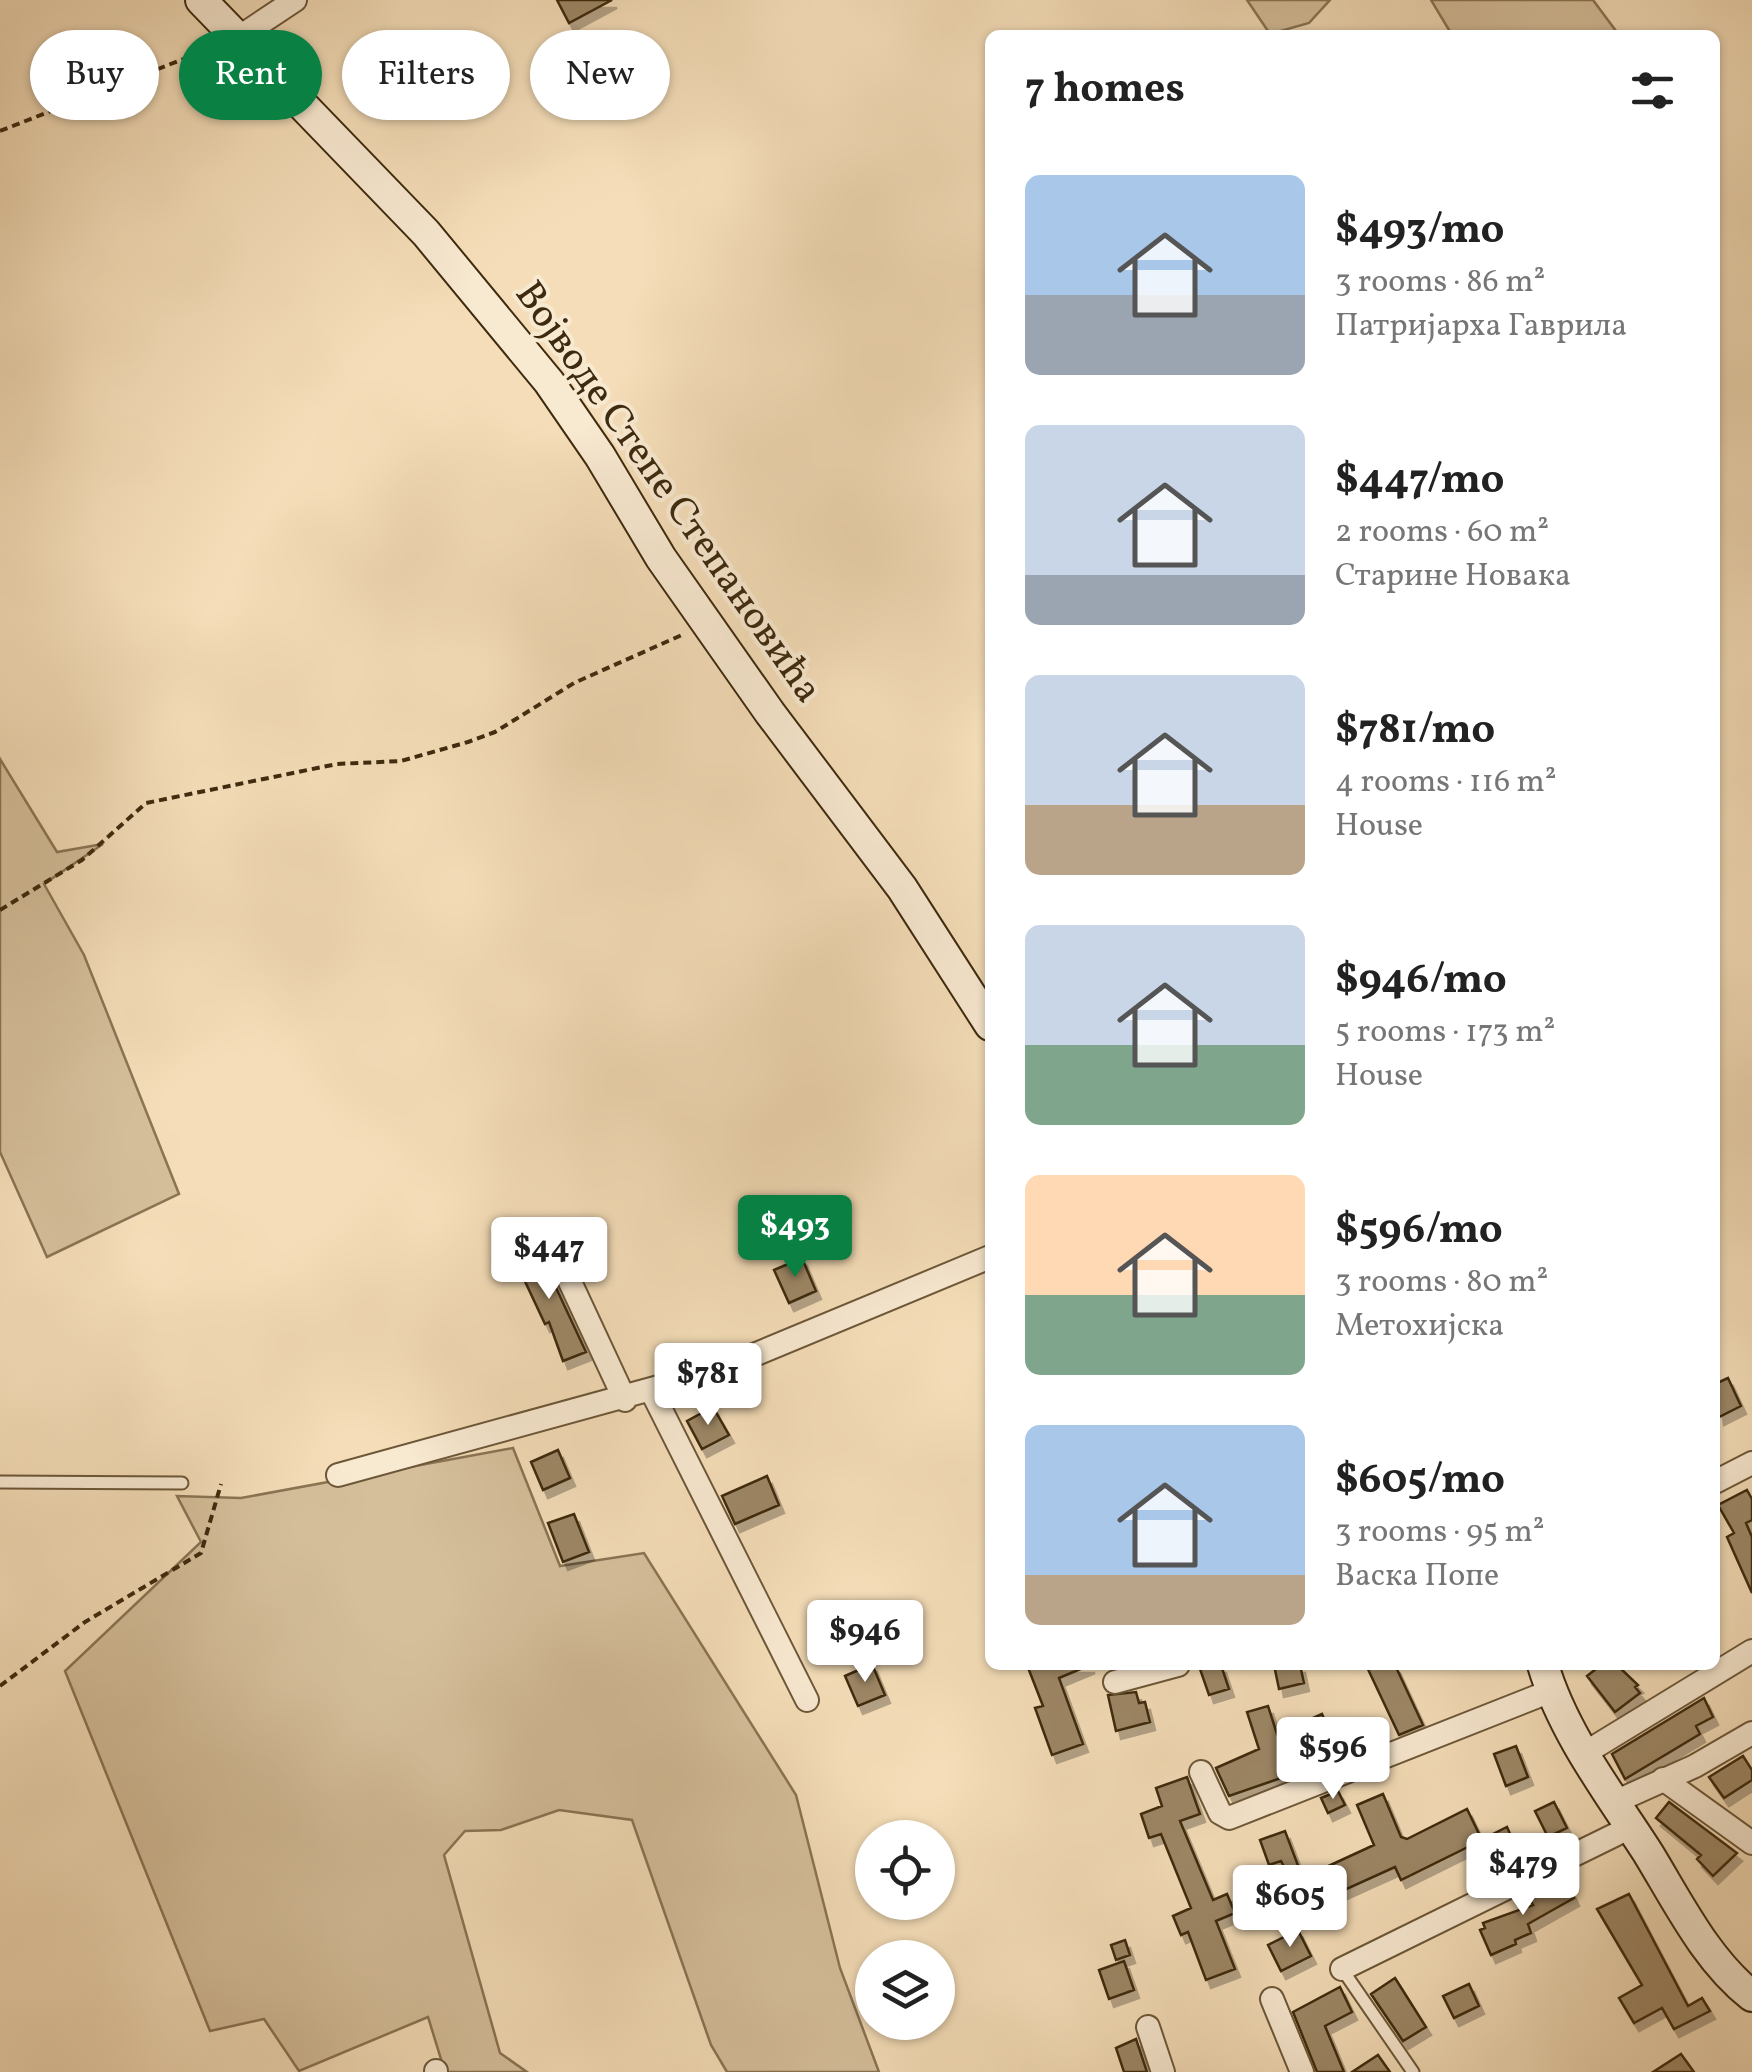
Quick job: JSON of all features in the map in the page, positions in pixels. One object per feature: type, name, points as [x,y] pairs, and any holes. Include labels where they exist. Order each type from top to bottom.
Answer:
[{"type":"street","name":"Војводе Степе Степановића","points":[[201,0],[230,30]]},
{"type":"street","points":[[250,30],[294,0]]},
{"type":"street","name":"Војводе Степе Степановића","points":[[316,120],[478,291],[600,456],[706,623],[902,888],[985,1017]]},
{"type":"street","points":[[558,1256],[625,1400]]},
{"type":"street","points":[[338,1476],[652,1392],[762,1354],[985,1259]]},
{"type":"street","points":[[652,1392],[807,1700]]},
{"type":"street","points":[[1720,1479],[1752,1462]]},
{"type":"street","points":[[1585,1753],[1752,1651]]},
{"type":"street","points":[[1115,1682],[1159,1670]]},
{"type":"street","points":[[1201,1772],[1220,1813],[1229,1818],[1547,1678],[1585,1753],[1711,1954],[1752,1996]]},
{"type":"street","points":[[1342,1968],[1623,1814],[1663,1779],[1752,1733]]},
{"type":"street","points":[[1663,1779],[1752,1843]]},
{"type":"street","points":[[1272,1999],[1302,2072]]},
{"type":"street","points":[[1148,2027],[1163,2072]]},
{"type":"lane","points":[[0,1482],[182,1484]]},
{"type":"lane","points":[[1342,1968],[1413,2072]]},
{"type":"path","points":[[0,131],[179,61]]},
{"type":"path","points":[[0,910],[82,860],[146,803],[337,764],[401,761],[468,742],[495,732],[574,684],[706,623]]},
{"type":"path","points":[[0,1686],[86,1622],[201,1553],[221,1484]]},
{"type":"shaded area","points":[[1247,0],[1330,0],[1309,23],[1267,30]]},
{"type":"shaded area","points":[[1431,0],[1593,0],[1615,30],[1449,30]]},
{"type":"shaded area","points":[[0,759],[57,852],[103,844],[44,884],[84,955],[179,1194],[47,1257],[0,1152]]},
{"type":"shaded area","points":[[513,1448],[560,1566],[644,1553],[796,1795],[840,1968],[855,2008],[855,2040],[867,2040],[879,2072],[727,2072],[711,2045],[632,1820],[559,1810],[501,1830],[465,1831],[444,1855],[500,2053],[527,2072],[445,2072],[428,2017],[299,2071],[264,2019],[210,2031],[65,1671],[201,1542],[177,1496],[241,1498]]},
{"type":"building","points":[[557,0],[612,0],[569,23]]},
{"type":"building","points":[[546,1242],[544,1262],[586,1352],[563,1361],[549,1322],[545,1324],[514,1258]]},
{"type":"building","points":[[802,1258],[816,1291],[789,1303],[774,1270]]},
{"type":"building","points":[[1728,1378],[1741,1406],[1720,1416],[1720,1382]]},
{"type":"building","points":[[713,1407],[729,1435],[702,1449],[687,1421]]},
{"type":"building","points":[[558,1450],[570,1478],[543,1490],[531,1462]]},
{"type":"building","points":[[767,1476],[779,1505],[735,1524],[722,1496]]},
{"type":"building","points":[[1747,1490],[1752,1499],[1752,1520],[1746,1523],[1752,1537],[1752,1593],[1727,1537],[1734,1533],[1720,1504]]},
{"type":"building","points":[[574,1514],[589,1552],[563,1562],[548,1523]]},
{"type":"building","points":[[872,1664],[885,1695],[858,1706],[845,1676]]},
{"type":"building","points":[[1029,1670],[1078,1670],[1059,1678],[1083,1744],[1052,1755],[1035,1708],[1043,1706]]},
{"type":"building","points":[[1200,1670],[1223,1670],[1229,1689],[1209,1695]]},
{"type":"building","points":[[1275,1670],[1301,1670],[1304,1683],[1279,1689]]},
{"type":"building","points":[[1368,1670],[1397,1670],[1423,1725],[1399,1735]]},
{"type":"building","points":[[1595,1670],[1622,1670],[1638,1685],[1635,1687],[1640,1693],[1615,1712],[1587,1676]]},
{"type":"building","points":[[1136,1692],[1139,1703],[1145,1702],[1150,1722],[1116,1731],[1108,1695]]},
{"type":"building","points":[[1704,1698],[1713,1717],[1696,1726],[1700,1734],[1625,1779],[1612,1754]]},
{"type":"building","points":[[1268,1706],[1277,1734],[1322,1714],[1336,1747],[1354,1739],[1359,1751],[1229,1796],[1216,1768],[1259,1749],[1247,1712]]},
{"type":"building","points":[[1516,1746],[1528,1777],[1506,1786],[1494,1754]]},
{"type":"building","points":[[1743,1756],[1752,1770],[1752,1780],[1724,1798],[1709,1777]]},
{"type":"building","points":[[1187,1777],[1200,1814],[1180,1821],[1213,1900],[1227,1894],[1235,1913],[1216,1921],[1235,1969],[1206,1980],[1188,1932],[1181,1935],[1173,1916],[1191,1908],[1161,1834],[1149,1838],[1141,1814],[1162,1806],[1156,1788]]},
{"type":"building","points":[[1338,1791],[1345,1805],[1328,1813],[1321,1798]]},
{"type":"building","points":[[1383,1794],[1401,1837],[1407,1839],[1467,1809],[1482,1840],[1401,1880],[1395,1867],[1322,1900],[1327,1909],[1311,1918],[1281,1861],[1269,1865],[1260,1840],[1285,1831],[1302,1876],[1309,1875],[1374,1845],[1357,1805]]},
{"type":"building","points":[[1554,1802],[1567,1828],[1548,1837],[1535,1811]]},
{"type":"building","points":[[1669,1802],[1737,1853],[1713,1876],[1697,1859],[1701,1855],[1656,1818]]},
{"type":"building","points":[[1507,1827],[1518,1852],[1505,1859],[1493,1834]]},
{"type":"building","points":[[1556,1881],[1562,1892],[1570,1889],[1574,1898],[1528,1924],[1531,1933],[1515,1940],[1516,1944],[1491,1955],[1480,1930],[1485,1928],[1483,1923],[1533,1905],[1527,1895]]},
{"type":"building","points":[[1629,1894],[1688,2006],[1702,1998],[1710,2011],[1674,2029],[1662,2008],[1634,2023],[1619,1998],[1642,1985],[1597,1909]]},
{"type":"building","points":[[1298,1930],[1311,1956],[1281,1971],[1268,1945]]},
{"type":"building","points":[[1125,1940],[1130,1955],[1116,1960],[1111,1945]]},
{"type":"building","points":[[1124,1961],[1134,1990],[1109,1999],[1099,1970]]},
{"type":"building","points":[[1395,1978],[1426,2027],[1403,2041],[1371,1994]]},
{"type":"building","points":[[1469,1984],[1479,2006],[1454,2018],[1443,1996]]},
{"type":"building","points":[[1340,1987],[1352,2012],[1325,2026],[1344,2072],[1317,2072],[1293,2012]]},
{"type":"building","points":[[1136,2039],[1147,2072],[1124,2072],[1116,2048]]},
{"type":"building","points":[[1681,2054],[1694,2072],[1653,2072]]},
{"type":"building","points":[[1378,2055],[1390,2072],[1352,2072]]}]
